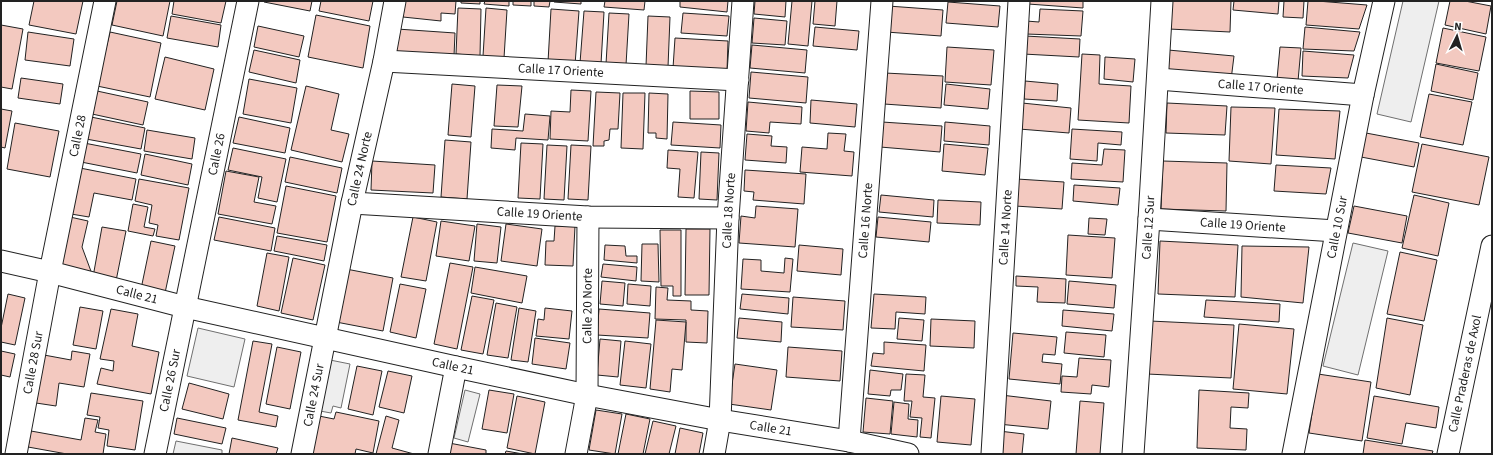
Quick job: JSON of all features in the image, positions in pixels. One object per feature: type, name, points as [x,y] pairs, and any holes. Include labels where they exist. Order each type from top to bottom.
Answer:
[{"type":"street","name":"Calle 28","points":[[50,272],[105,1]]},
{"type":"street","name":"Calle 26","points":[[185,307],[248,1]]},
{"type":"street","name":"Calle 24 Norte","points":[[326,337],[352,203],[384,61],[395,1]]},
{"type":"street","name":"Calle 18 Norte","points":[[714,454],[720,420],[728,218],[743,1]]},
{"type":"street","name":"Calle 16 Norte","points":[[849,441],[882,1]]},
{"type":"street","name":"Calle 14 Norte","points":[[992,454],[1019,1]]},
{"type":"street","name":"Calle 12 Sur","points":[[1133,454],[1150,219],[1162,1]]},
{"type":"street","name":"Calle 10 Sur","points":[[1293,454],[1362,95],[1384,1]]},
{"type":"street","name":"Calle 17 Oriente","points":[[384,61],[738,80]]},
{"type":"street","name":"Calle 17 Oriente","points":[[1158,79],[1362,95]]},
{"type":"street","name":"Calle 19 Oriente","points":[[352,203],[588,217],[728,218]]},
{"type":"street","name":"Calle 20 Norte","points":[[576,454],[587,395],[588,217]]},
{"type":"street","name":"Calle 19 Oriente","points":[[1150,219],[1336,231]]},
{"type":"street","name":"Calle Praderas de Axol","points":[[1448,454],[1492,246]]},
{"type":"street","name":"Calle 21","points":[[1,261],[50,272],[185,307],[587,395],[720,420],[849,441],[908,454]]},
{"type":"street","name":"Calle 28 Sur","points":[[16,454],[50,272]]},
{"type":"street","name":"Calle 26 Sur","points":[[155,454],[185,307]]},
{"type":"street","name":"Calle 24 Sur","points":[[302,454],[326,337]]},
{"type":"street","points":[[439,454],[456,367]]},
{"type":"shaded area","points":[[1403,1],[1439,1],[1411,122],[1377,114]]},
{"type":"shaded area","points":[[1353,243],[1388,251],[1358,375],[1323,366]]},
{"type":"shaded area","points":[[198,328],[245,339],[234,387],[187,376]]},
{"type":"shaded area","points":[[330,360],[350,364],[341,408],[333,406],[331,413],[320,411]]},
{"type":"shaded area","points":[[465,390],[480,394],[468,442],[454,438]]},
{"type":"shaded area","points":[[176,441],[222,450],[222,454],[173,454]]},
{"type":"building","points":[[34,1],[83,1],[76,34],[29,25]]},
{"type":"building","points":[[117,1],[170,1],[163,36],[112,25]]},
{"type":"building","points":[[174,1],[226,1],[221,23],[172,14]]},
{"type":"building","points":[[312,1],[310,11],[264,2]]},
{"type":"building","points":[[321,1],[373,1],[369,21],[319,11]]},
{"type":"building","points":[[405,1],[456,1],[455,14],[441,13],[441,21],[403,17]]},
{"type":"building","points":[[461,1],[480,1],[480,4],[461,3]]},
{"type":"building","points":[[485,1],[509,1],[509,6],[484,4]]},
{"type":"building","points":[[513,1],[531,1],[531,6],[513,5]]},
{"type":"building","points":[[534,1],[550,1],[549,7],[534,6]]},
{"type":"building","points":[[581,1],[581,4],[554,2]]},
{"type":"building","points":[[605,1],[645,1],[644,10],[604,7]]},
{"type":"building","points":[[680,1],[728,1],[727,12],[680,7]]},
{"type":"building","points":[[755,1],[786,1],[785,17],[754,14]]},
{"type":"building","points":[[792,1],[812,1],[808,46],[788,44]]},
{"type":"building","points":[[815,1],[837,1],[835,26],[813,24]]},
{"type":"building","points":[[1028,1],[1083,1],[1083,8],[1028,4]]},
{"type":"building","points":[[1170,1],[1231,1],[1230,32],[1169,29]]},
{"type":"building","points":[[1234,1],[1279,1],[1278,14],[1233,10]]},
{"type":"building","points":[[1284,1],[1304,1],[1303,18],[1283,17]]},
{"type":"building","points":[[1308,1],[1367,5],[1359,29],[1306,25]]},
{"type":"building","points":[[1450,1],[1465,1],[1491,6],[1486,34],[1445,25]]},
{"type":"building","points":[[948,2],[1000,6],[998,27],[946,23]]},
{"type":"building","points":[[888,6],[943,10],[941,36],[886,32]]},
{"type":"building","points":[[458,8],[481,9],[480,56],[456,54]]},
{"type":"building","points":[[486,8],[507,10],[504,58],[483,56]]},
{"type":"building","points":[[551,9],[579,11],[575,65],[548,62]]},
{"type":"building","points":[[1040,9],[1083,11],[1081,36],[1026,34],[1026,21],[1039,22]]},
{"type":"building","points":[[584,11],[604,12],[601,64],[580,63]]},
{"type":"building","points":[[609,13],[629,14],[626,65],[606,64]]},
{"type":"building","points":[[683,13],[729,16],[727,36],[681,33]]},
{"type":"building","points":[[316,15],[370,26],[363,68],[308,57]]},
{"type":"building","points":[[171,16],[221,25],[218,47],[167,38]]},
{"type":"building","points":[[648,16],[670,17],[668,67],[646,66]]},
{"type":"building","points":[[754,18],[787,21],[785,45],[752,43]]},
{"type":"building","points":[[1,25],[23,29],[12,89],[1,87]]},
{"type":"building","points":[[258,26],[304,36],[299,57],[254,47]]},
{"type":"building","points":[[815,27],[859,31],[857,50],[813,46]]},
{"type":"building","points":[[1305,27],[1360,32],[1354,51],[1303,49]]},
{"type":"building","points":[[1443,28],[1486,37],[1479,71],[1436,63]]},
{"type":"building","points":[[397,29],[455,33],[454,56],[395,52]]},
{"type":"building","points":[[28,32],[74,39],[70,66],[25,60]]},
{"type":"building","points":[[110,32],[161,43],[150,97],[97,86]]},
{"type":"building","points":[[1025,36],[1080,39],[1079,57],[1023,54]]},
{"type":"building","points":[[675,38],[728,41],[727,71],[673,68]]},
{"type":"building","points":[[752,45],[807,50],[805,73],[750,68]]},
{"type":"building","points":[[947,47],[994,50],[991,85],[945,82]]},
{"type":"building","points":[[1280,47],[1301,48],[1298,81],[1277,79]]},
{"type":"building","points":[[254,50],[300,60],[296,83],[249,72]]},
{"type":"building","points":[[1168,50],[1234,56],[1231,80],[1166,74]]},
{"type":"building","points":[[1303,51],[1354,55],[1348,78],[1302,76]]},
{"type":"building","points":[[1082,54],[1100,55],[1099,84],[1131,86],[1129,123],[1078,120]]},
{"type":"building","points":[[165,57],[214,69],[205,110],[155,99]]},
{"type":"building","points":[[1105,57],[1135,59],[1133,82],[1104,79]]},
{"type":"building","points":[[1436,64],[1478,73],[1473,100],[1431,91]]},
{"type":"building","points":[[751,72],[808,77],[806,103],[749,98]]},
{"type":"building","points":[[885,73],[943,76],[941,108],[884,104]]},
{"type":"building","points":[[21,78],[63,84],[60,104],[18,98]]},
{"type":"building","points":[[249,79],[297,88],[291,123],[243,114]]},
{"type":"building","points":[[1025,81],[1058,84],[1057,101],[1024,99]]},
{"type":"building","points":[[452,84],[475,86],[471,137],[448,135]]},
{"type":"building","points":[[946,84],[990,89],[988,109],[944,105]]},
{"type":"building","points":[[497,85],[522,86],[518,127],[494,126]]},
{"type":"building","points":[[306,86],[339,94],[331,130],[349,134],[342,162],[291,150]]},
{"type":"building","points":[[571,90],[591,91],[588,141],[550,139],[551,111],[570,112]]},
{"type":"building","points":[[97,91],[148,102],[143,125],[92,114]]},
{"type":"building","points":[[690,91],[719,92],[719,119],[690,119]]},
{"type":"building","points":[[596,92],[620,93],[618,129],[610,129],[609,140],[604,141],[604,146],[593,146]]},
{"type":"building","points":[[623,93],[645,93],[643,149],[621,148]]},
{"type":"building","points":[[649,93],[668,94],[667,139],[656,138],[656,133],[648,133]]},
{"type":"building","points":[[1429,94],[1472,102],[1463,145],[1420,137]]},
{"type":"building","points":[[811,100],[857,104],[855,127],[810,123]]},
{"type":"building","points":[[748,102],[802,107],[801,124],[770,122],[769,133],[746,131]]},
{"type":"building","points":[[1022,103],[1071,108],[1069,133],[1019,129]]},
{"type":"building","points":[[1167,103],[1227,106],[1225,135],[1166,133]]},
{"type":"building","points":[[1231,107],[1275,108],[1271,164],[1229,161]]},
{"type":"building","points":[[1,109],[12,111],[5,148],[1,147]]},
{"type":"building","points":[[1279,109],[1340,111],[1335,159],[1276,155]]},
{"type":"building","points":[[525,114],[550,116],[548,140],[516,138],[515,150],[491,148],[492,129],[523,131]]},
{"type":"building","points":[[91,117],[145,128],[141,149],[86,139]]},
{"type":"building","points":[[239,117],[290,128],[285,153],[233,143]]},
{"type":"building","points":[[673,122],[721,125],[720,148],[671,145]]},
{"type":"building","points":[[882,122],[942,126],[940,152],[880,147]]},
{"type":"building","points":[[945,122],[990,126],[989,145],[944,141]]},
{"type":"building","points":[[15,123],[59,131],[50,177],[7,169]]},
{"type":"building","points":[[1072,129],[1122,132],[1121,145],[1098,143],[1097,161],[1070,159]]},
{"type":"building","points":[[147,130],[195,138],[192,159],[144,151]]},
{"type":"building","points":[[828,133],[846,134],[844,151],[854,152],[852,176],[800,172],[802,147],[827,149]]},
{"type":"building","points":[[1366,133],[1419,143],[1414,167],[1361,157]]},
{"type":"building","points":[[747,134],[772,136],[771,146],[787,147],[786,163],[745,160]]},
{"type":"building","points":[[445,140],[471,142],[467,199],[441,197]]},
{"type":"building","points":[[84,143],[141,154],[137,173],[81,162]]},
{"type":"building","points":[[521,143],[543,144],[540,199],[518,198]]},
{"type":"building","points":[[944,144],[988,148],[985,175],[942,171]]},
{"type":"building","points":[[1422,144],[1489,157],[1479,205],[1412,192]]},
{"type":"building","points":[[547,145],[567,146],[564,200],[544,199]]},
{"type":"building","points":[[571,145],[591,146],[588,200],[568,199]]},
{"type":"building","points":[[233,148],[286,159],[277,202],[258,198],[262,177],[228,170]]},
{"type":"building","points":[[1104,149],[1125,150],[1123,182],[1071,179],[1072,163],[1102,165]]},
{"type":"building","points":[[668,150],[698,152],[694,198],[678,197],[680,169],[667,168]]},
{"type":"building","points":[[701,152],[719,153],[717,200],[699,199]]},
{"type":"building","points":[[145,154],[192,164],[188,185],[141,175]]},
{"type":"building","points":[[290,157],[342,168],[337,193],[285,182]]},
{"type":"building","points":[[372,161],[435,165],[433,193],[371,190]]},
{"type":"building","points":[[1163,161],[1227,163],[1226,211],[1161,209]]},
{"type":"building","points":[[1276,165],[1331,168],[1326,194],[1274,191]]},
{"type":"building","points":[[80,168],[136,179],[132,200],[94,193],[89,217],[71,214]]},
{"type":"building","points":[[745,170],[806,174],[804,204],[753,200],[754,192],[744,191]]},
{"type":"building","points":[[226,171],[259,177],[254,202],[276,206],[272,224],[218,214]]},
{"type":"building","points":[[139,179],[189,188],[179,240],[156,236],[158,225],[149,223],[152,205],[135,201]]},
{"type":"building","points":[[1017,179],[1064,182],[1062,209],[1015,206]]},
{"type":"building","points":[[1074,185],[1120,188],[1118,205],[1073,201]]},
{"type":"building","points":[[286,186],[336,196],[327,242],[277,233]]},
{"type":"building","points":[[881,195],[934,200],[933,217],[879,212]]},
{"type":"building","points":[[1414,195],[1449,203],[1438,256],[1402,248]]},
{"type":"building","points":[[938,200],[981,202],[980,225],[937,223]]},
{"type":"building","points":[[133,204],[148,207],[144,227],[155,229],[153,236],[128,231]]},
{"type":"building","points":[[756,206],[798,209],[795,247],[739,243],[741,216],[755,218]]},
{"type":"building","points":[[1354,206],[1407,216],[1402,243],[1348,233]]},
{"type":"building","points":[[70,217],[88,221],[82,247],[92,274],[59,266]]},
{"type":"building","points":[[219,217],[275,228],[271,251],[214,240]]},
{"type":"building","points":[[413,217],[437,222],[426,281],[401,277]]},
{"type":"building","points":[[878,217],[931,222],[929,242],[876,237]]},
{"type":"building","points":[[1089,218],[1107,219],[1105,235],[1088,234]]},
{"type":"building","points":[[441,221],[475,226],[469,261],[436,256]]},
{"type":"building","points":[[477,224],[501,227],[497,263],[474,261]]},
{"type":"building","points":[[506,224],[542,229],[537,266],[501,261]]},
{"type":"building","points":[[555,226],[575,226],[573,266],[545,265],[546,241],[554,241]]},
{"type":"building","points":[[102,227],[126,231],[116,281],[93,277]]},
{"type":"building","points":[[686,229],[710,229],[709,295],[685,295]]},
{"type":"building","points":[[660,230],[681,230],[681,296],[673,296],[673,286],[661,286]]},
{"type":"building","points":[[1068,235],[1115,238],[1112,278],[1066,275]]},
{"type":"building","points":[[277,236],[327,245],[324,261],[274,251]]},
{"type":"building","points":[[151,241],[175,246],[165,293],[141,289]]},
{"type":"building","points":[[1160,241],[1238,245],[1235,297],[1158,294]]},
{"type":"building","points":[[642,244],[658,244],[659,282],[641,281]]},
{"type":"building","points":[[605,245],[625,246],[626,256],[637,256],[637,263],[604,260]]},
{"type":"building","points":[[799,245],[843,249],[841,275],[797,271]]},
{"type":"building","points":[[1242,246],[1309,247],[1303,303],[1241,297]]},
{"type":"building","points":[[1400,252],[1437,260],[1424,321],[1387,314]]},
{"type":"building","points":[[267,253],[289,257],[279,311],[257,306]]},
{"type":"building","points":[[293,258],[325,265],[313,320],[281,313]]},
{"type":"building","points":[[785,258],[793,259],[790,292],[741,289],[743,259],[761,260],[761,271],[784,273]]},
{"type":"building","points":[[450,263],[473,267],[457,349],[434,344]]},
{"type":"building","points":[[603,264],[637,267],[636,281],[601,277]]},
{"type":"building","points":[[475,267],[527,276],[522,303],[471,293]]},
{"type":"building","points":[[346,269],[393,278],[383,331],[336,322]]},
{"type":"building","points":[[1016,276],[1066,279],[1065,303],[1037,302],[1038,287],[1016,286]]},
{"type":"building","points":[[602,281],[625,283],[623,306],[600,304]]},
{"type":"building","points":[[1069,281],[1116,285],[1114,308],[1067,304]]},
{"type":"building","points":[[400,284],[426,289],[416,338],[390,332]]},
{"type":"building","points":[[628,284],[651,286],[650,306],[627,304]]},
{"type":"building","points":[[656,287],[668,288],[667,300],[691,301],[691,310],[708,311],[707,343],[686,342],[686,320],[655,319]]},
{"type":"building","points":[[8,294],[25,298],[15,345],[1,342],[1,328]]},
{"type":"building","points":[[742,294],[789,298],[788,314],[740,309]]},
{"type":"building","points":[[874,294],[926,297],[925,314],[896,312],[895,329],[871,328]]},
{"type":"building","points":[[472,296],[494,300],[483,354],[461,350]]},
{"type":"building","points":[[793,297],[845,301],[843,330],[791,327]]},
{"type":"building","points":[[1206,300],[1280,304],[1279,322],[1204,317]]},
{"type":"building","points":[[496,303],[517,307],[508,358],[487,355]]},
{"type":"building","points":[[80,307],[103,311],[96,349],[73,345]]},
{"type":"building","points":[[519,308],[536,311],[528,362],[511,360]]},
{"type":"building","points":[[545,308],[572,311],[569,339],[536,336],[538,319],[544,320]]},
{"type":"building","points":[[111,309],[138,314],[132,346],[159,352],[151,394],[97,384],[101,368],[113,371],[114,361],[100,359]]},
{"type":"building","points":[[599,309],[650,313],[648,338],[597,335]]},
{"type":"building","points":[[1063,310],[1114,314],[1112,331],[1062,326]]},
{"type":"building","points":[[739,318],[782,322],[781,342],[737,338]]},
{"type":"building","points":[[899,318],[924,320],[922,341],[897,339]]},
{"type":"building","points":[[1387,318],[1423,325],[1410,395],[1376,388]]},
{"type":"building","points":[[931,319],[975,321],[974,348],[930,346]]},
{"type":"building","points":[[656,320],[686,322],[682,370],[672,369],[670,392],[650,389]]},
{"type":"building","points":[[1150,321],[1234,325],[1231,378],[1147,374]]},
{"type":"building","points":[[1239,324],[1294,329],[1287,394],[1233,389]]},
{"type":"building","points":[[1066,332],[1106,335],[1104,357],[1064,353]]},
{"type":"building","points":[[1013,333],[1057,337],[1055,355],[1043,354],[1042,362],[1062,364],[1060,384],[1009,379]]},
{"type":"building","points":[[535,338],[570,343],[566,369],[532,364]]},
{"type":"building","points":[[600,339],[621,341],[618,377],[597,375]]},
{"type":"building","points":[[253,341],[272,344],[259,412],[278,416],[276,427],[238,420]]},
{"type":"building","points":[[625,341],[651,344],[646,388],[620,385]]},
{"type":"building","points":[[884,342],[926,345],[924,371],[871,366],[873,353],[884,354]]},
{"type":"building","points":[[277,347],[301,352],[290,409],[266,404]]},
{"type":"building","points":[[788,347],[842,351],[840,381],[786,377]]},
{"type":"building","points":[[1,351],[15,354],[10,377],[1,375]]},
{"type":"building","points":[[72,351],[90,354],[84,387],[59,383],[56,406],[36,403],[44,355],[71,360]]},
{"type":"building","points":[[1079,358],[1111,360],[1109,387],[1092,385],[1091,394],[1061,392],[1062,376],[1077,377]]},
{"type":"building","points":[[735,364],[777,370],[771,410],[729,404]]},
{"type":"building","points":[[357,366],[382,371],[373,415],[348,409]]},
{"type":"building","points":[[870,370],[903,374],[901,390],[891,390],[890,396],[868,394]]},
{"type":"building","points":[[388,371],[412,376],[404,413],[379,407]]},
{"type":"building","points":[[906,374],[925,375],[923,397],[935,398],[931,438],[920,437],[922,418],[910,417],[912,401],[904,401]]},
{"type":"building","points":[[1318,374],[1371,382],[1362,441],[1309,433]]},
{"type":"building","points":[[189,383],[229,394],[223,419],[182,409]]},
{"type":"building","points":[[489,390],[514,394],[507,433],[482,429]]},
{"type":"building","points":[[1199,390],[1249,393],[1248,408],[1231,407],[1230,428],[1247,429],[1246,450],[1197,448]]},
{"type":"building","points":[[91,393],[143,401],[135,450],[107,446],[109,430],[98,428],[100,417],[87,415]]},
{"type":"building","points":[[1001,395],[1051,401],[1048,429],[998,424]]},
{"type":"building","points":[[517,396],[545,402],[535,454],[507,448]]},
{"type":"building","points":[[941,396],[975,399],[971,445],[937,442]]},
{"type":"building","points":[[1374,396],[1439,407],[1436,428],[1406,423],[1402,444],[1367,438]]},
{"type":"building","points":[[866,398],[893,401],[890,434],[863,432]]},
{"type":"building","points":[[1080,401],[1104,403],[1100,454],[1076,454]]},
{"type":"building","points":[[894,402],[909,404],[908,419],[918,420],[917,437],[891,434]]},
{"type":"building","points":[[596,410],[622,414],[615,454],[589,450]]},
{"type":"building","points":[[336,412],[379,421],[373,453],[356,449],[355,454],[312,454],[319,416],[334,419]]},
{"type":"building","points":[[626,414],[650,419],[643,454],[618,454]]},
{"type":"building","points":[[386,416],[399,420],[392,448],[414,454],[376,454]]},
{"type":"building","points":[[85,418],[98,420],[95,432],[106,434],[103,454],[67,454],[28,447],[31,431],[81,440]]},
{"type":"building","points":[[177,418],[226,428],[222,444],[174,434]]},
{"type":"building","points":[[653,421],[676,426],[669,454],[645,454]]},
{"type":"building","points":[[680,428],[703,433],[699,454],[675,454]]},
{"type":"building","points":[[999,431],[1024,434],[1022,454],[997,454]]},
{"type":"building","points":[[232,438],[278,448],[276,454],[229,454]]},
{"type":"building","points":[[1365,440],[1433,451],[1432,454],[1363,454]]},
{"type":"building","points":[[449,443],[486,450],[486,454],[447,454]]},
{"type":"building","points":[[506,451],[523,454],[505,454]]}]
